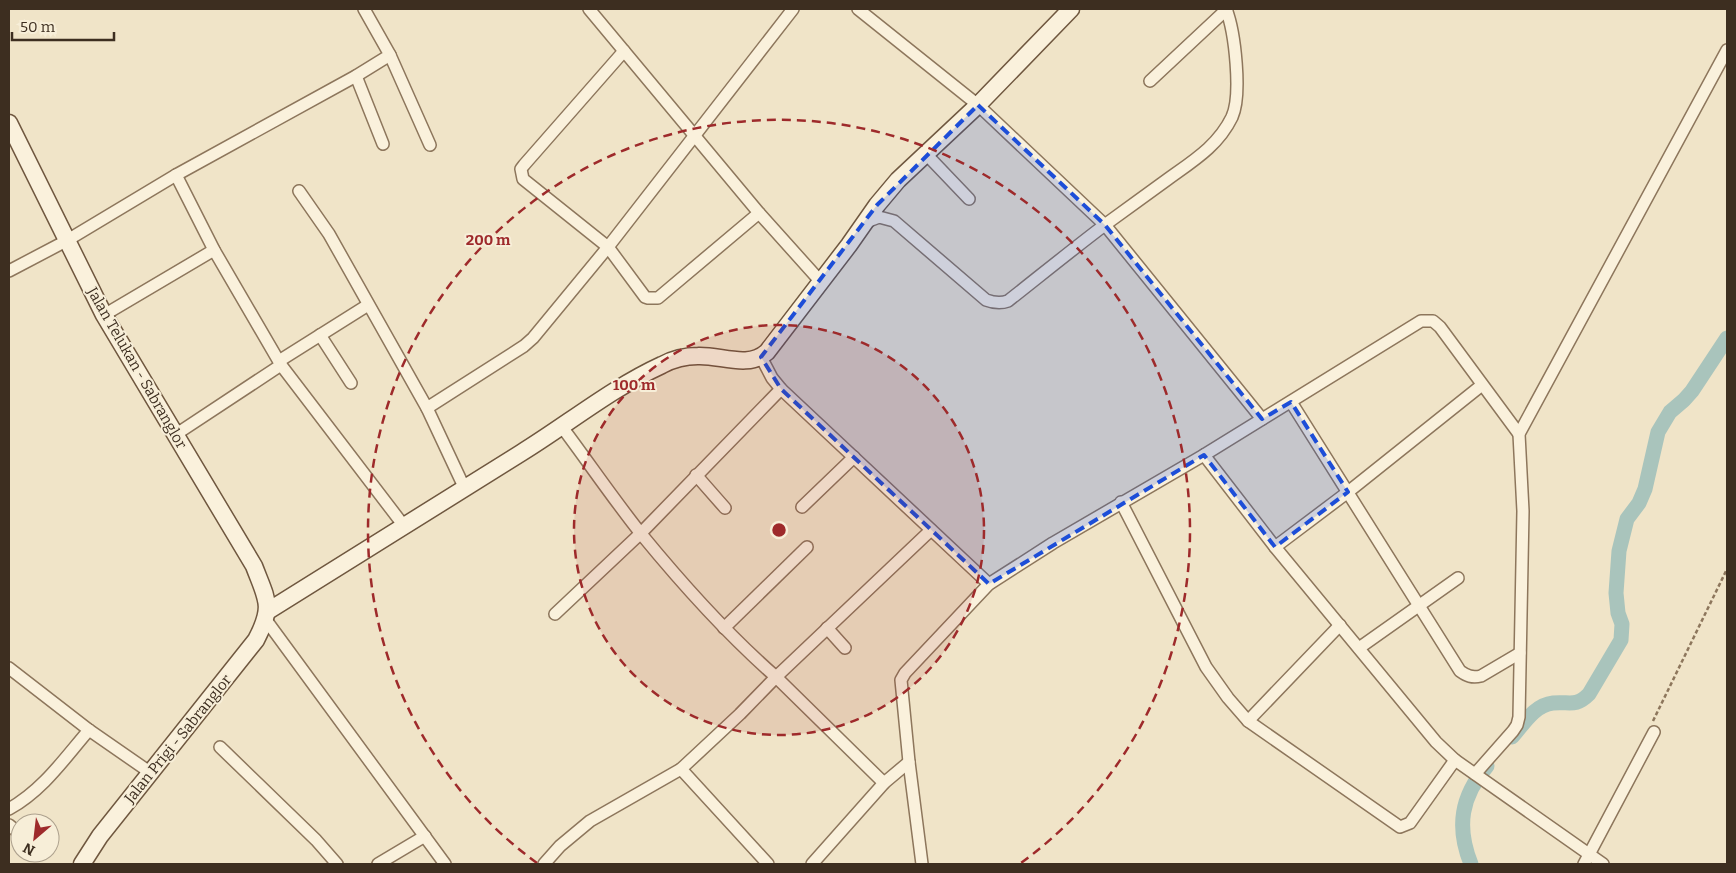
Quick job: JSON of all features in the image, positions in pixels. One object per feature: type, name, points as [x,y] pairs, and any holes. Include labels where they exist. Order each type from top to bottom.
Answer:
[{"type":"street","points":[[364,9],[390,55],[430,145]]},
{"type":"street","points":[[589,9],[759,213],[820,282]]},
{"type":"street","points":[[427,408],[529,342],[608,247],[793,9]]},
{"type":"street","points":[[858,9],[978,105],[1105,225],[1262,420]]},
{"type":"street","points":[[445,864],[267,615],[562,427],[602,399],[664,364],[678,358],[699,356],[743,361],[761,357],[767,352],[864,222],[898,180],[978,105],[1071,9]]},
{"type":"street","points":[[864,222],[879,217],[894,221],[986,300],[1002,303],[1008,301],[1105,225],[1208,150],[1222,133],[1232,116],[1236,103],[1236,62],[1232,26],[1227,9],[1150,81]]},
{"type":"street","points":[[1475,774],[1517,725],[1519,717],[1522,510],[1519,434],[1727,50]]},
{"type":"street","points":[[624,51],[521,169],[523,179],[608,247],[648,298],[658,298],[759,213]]},
{"type":"street","points":[[9,271],[66,240],[176,175],[356,76],[390,55]]},
{"type":"street","points":[[356,76],[384,144]]},
{"type":"street","name":"Jalan Telukan - Sabranglor","points":[[9,123],[104,316],[254,566],[263,590],[267,615]]},
{"type":"street","points":[[926,154],[969,198]]},
{"type":"street","points":[[176,175],[214,250],[280,363],[404,526]]},
{"type":"street","points":[[299,191],[329,234],[427,408],[458,493]]},
{"type":"street","points":[[104,316],[214,250]]},
{"type":"street","points":[[175,435],[320,335],[368,305]]},
{"type":"street","points":[[922,864],[901,685],[903,676],[989,584],[1121,502],[1262,420],[1421,321],[1433,321],[1440,327],[1519,434]]},
{"type":"street","points":[[320,335],[351,383]]},
{"type":"street","points":[[761,357],[781,388],[989,584]]},
{"type":"street","points":[[1275,547],[1348,492],[1482,385]]},
{"type":"street","points":[[555,614],[641,533],[781,388]]},
{"type":"street","points":[[1291,402],[1460,671],[1469,677],[1481,676],[1520,653]]},
{"type":"street","points":[[562,427],[641,533],[724,628],[884,783]]},
{"type":"street","points":[[1204,455],[1275,547],[1436,742],[1455,760],[1586,859],[1603,864]]},
{"type":"street","points":[[802,507],[854,457]]},
{"type":"street","points":[[696,475],[725,508]]},
{"type":"street","points":[[1121,502],[1206,666],[1228,698],[1248,721],[1400,827],[1410,823],[1455,760]]},
{"type":"street","points":[[544,864],[560,846],[590,821],[681,769],[932,530]]},
{"type":"street","points":[[724,628],[807,547]]},
{"type":"street","points":[[1359,648],[1458,578]]},
{"type":"street","name":"Jalan Prigi - Sabranglor","points":[[82,864],[100,836],[256,640],[267,615]]},
{"type":"street","points":[[1248,721],[1340,625]]},
{"type":"street","points":[[827,628],[845,648]]},
{"type":"street","points":[[9,668],[89,730],[151,773]]},
{"type":"street","points":[[1586,859],[1653,727]]},
{"type":"street","points":[[9,809],[23,801],[46,781],[89,730]]},
{"type":"street","points":[[220,747],[316,840],[338,864]]},
{"type":"street","points":[[812,864],[884,783],[909,762]]},
{"type":"street","points":[[681,769],[768,864]]},
{"type":"street","points":[[378,864],[425,836]]},
{"type":"path","points":[[1653,727],[1727,569]]},
{"type":"highlighted area","points":[[978,105],[1105,225],[1262,419],[1291,402],[1348,492],[1275,547],[1204,455],[989,584],[781,389],[761,357],[877,205]]},
{"type":"waterway","points":[[1512,737],[1540,707],[1553,703],[1580,701],[1589,694],[1621,640],[1622,624],[1618,613],[1616,593],[1619,551],[1627,519],[1639,503],[1645,489],[1658,432],[1670,412],[1692,391],[1727,338]]},
{"type":"waterway","points":[[1471,864],[1464,837],[1464,812],[1471,789],[1487,766]]}]
